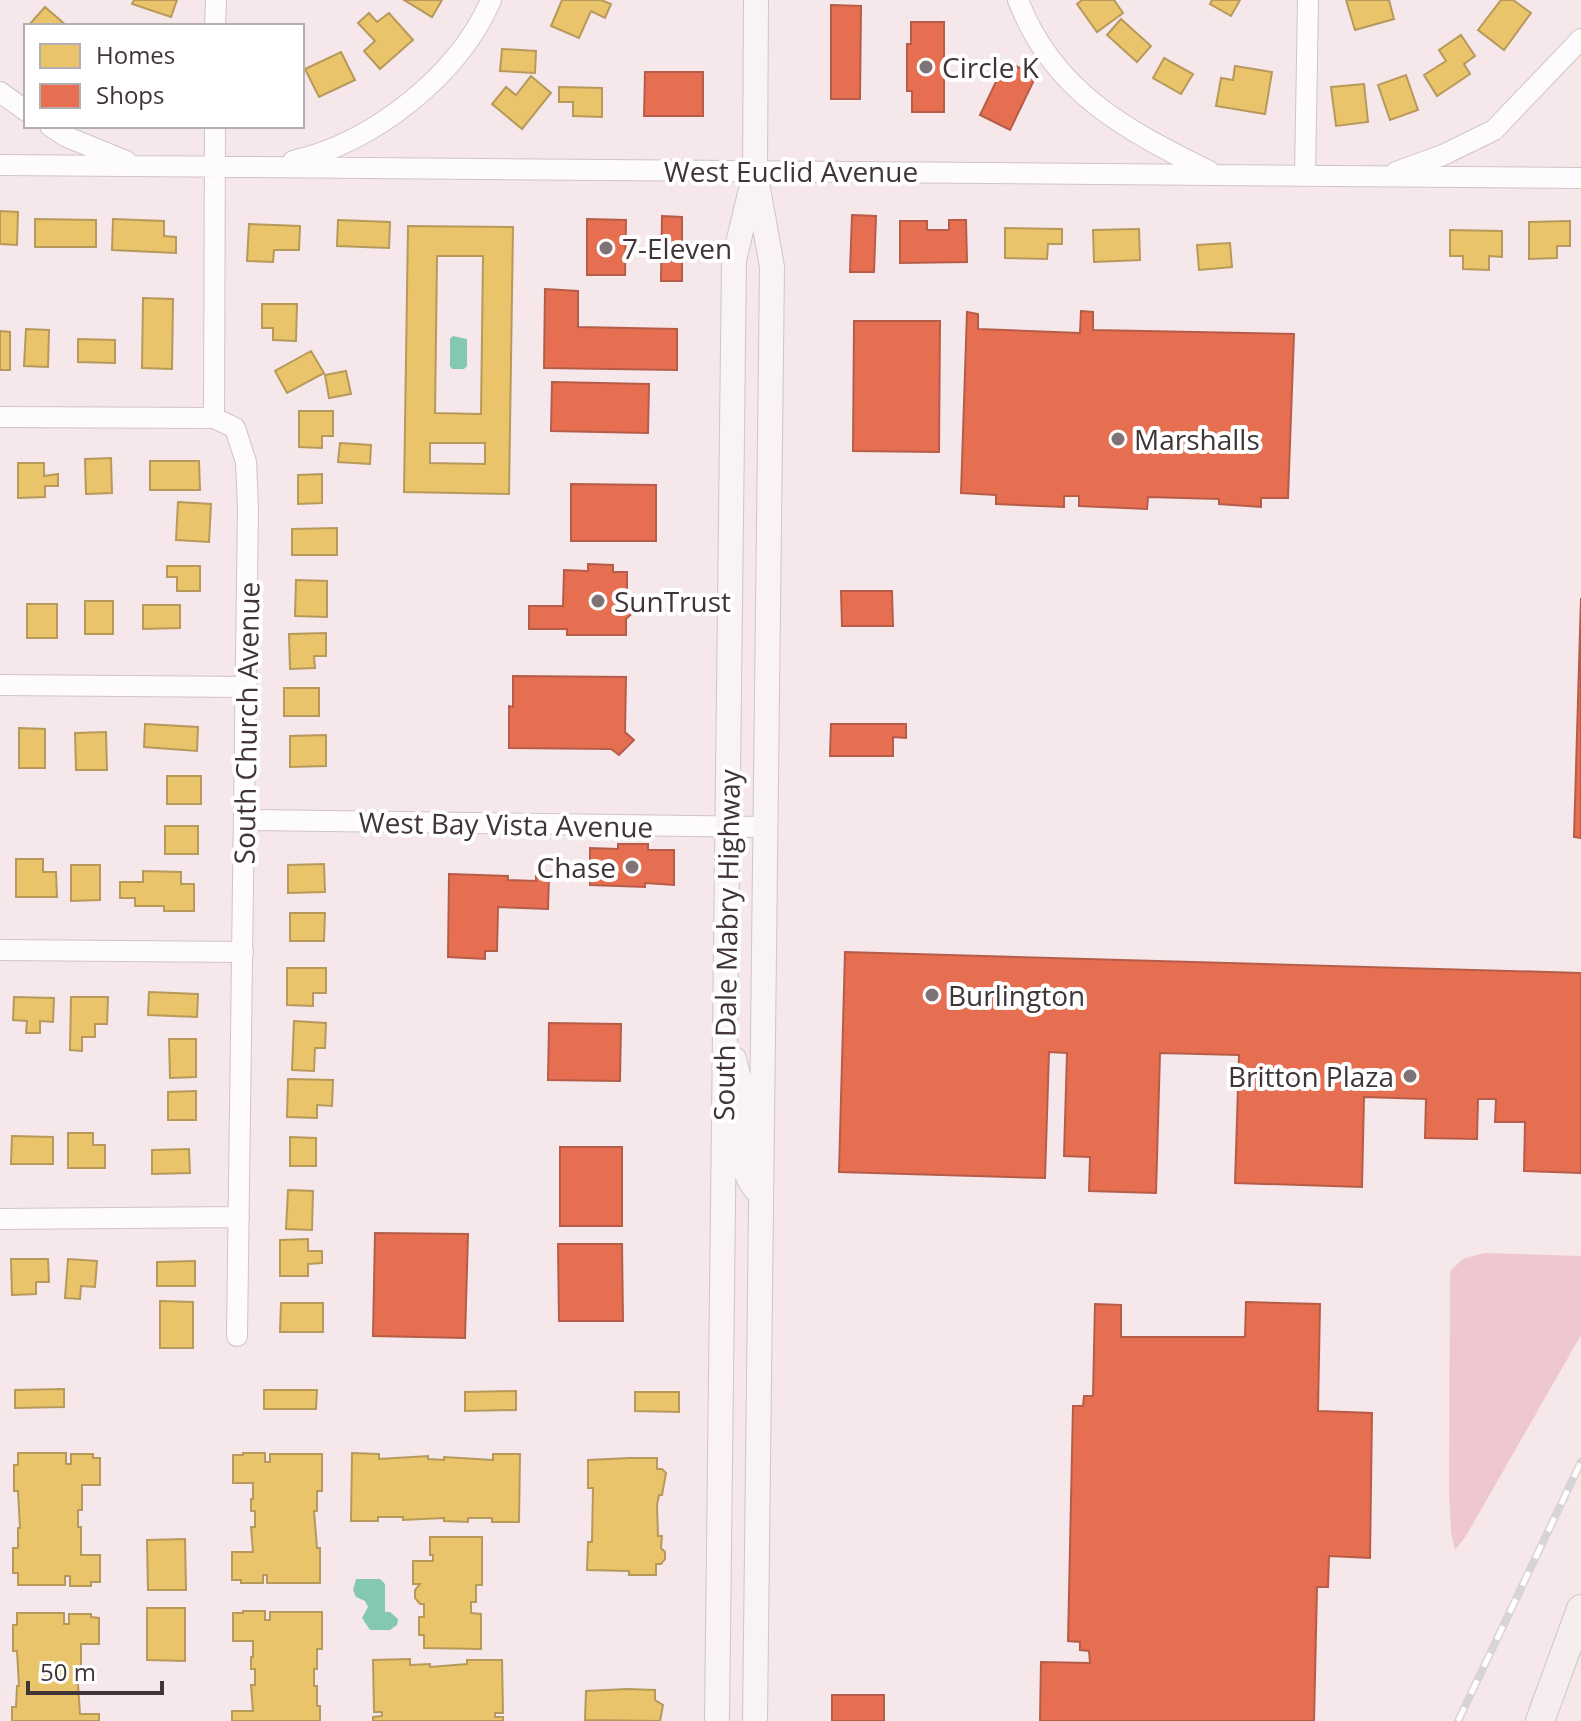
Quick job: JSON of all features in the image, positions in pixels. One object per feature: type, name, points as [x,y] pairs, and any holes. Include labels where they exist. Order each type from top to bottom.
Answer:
[{"type":"highway","points":[[1540,1721],[1581,1609]]},
{"type":"main road","name":"South Dale Mabry Highway","points":[[755,1721],[772,267],[755,171],[756,0]]},
{"type":"main road","name":"South Dale Mabry Highway","points":[[717,1721],[734,260],[755,171]]},
{"type":"main road","points":[[725,1022],[742,1096],[743,1162],[752,1186],[761,1194]]},
{"type":"main road","points":[[718,1613],[758,1614]]},
{"type":"street","points":[[215,24],[216,0]]},
{"type":"street","points":[[266,166],[298,160],[368,132],[381,123],[432,85],[481,23],[491,0]]},
{"type":"street","points":[[1018,0],[1041,46],[1063,77],[1112,117],[1159,146],[1215,174]]},
{"type":"street","points":[[1305,175],[1308,0]]},
{"type":"street","points":[[1385,176],[1443,155],[1494,130],[1581,39]]},
{"type":"street","points":[[0,92],[24,110]]},
{"type":"street","points":[[53,128],[136,166]]},
{"type":"street","points":[[0,417],[214,418],[215,128]]},
{"type":"street","name":"West Euclid Avenue","points":[[0,165],[1581,178]]},
{"type":"street","name":"South Church Avenue","points":[[214,418],[235,428],[246,462],[246,820],[237,1336]]},
{"type":"street","points":[[0,685],[247,687]]},
{"type":"street","name":"West Bay Vista Avenue","points":[[246,820],[765,827]]},
{"type":"street","points":[[0,950],[243,952]]},
{"type":"street","points":[[0,1219],[239,1217]]},
{"type":"shaded area","points":[[453,336],[467,339],[467,366],[464,369],[452,369],[450,366],[450,339]]},
{"type":"shaded area","points":[[1484,1253],[1581,1256],[1581,1335],[1466,1536],[1455,1550],[1449,1491],[1450,1271],[1463,1259]]},
{"type":"shaded area","points":[[356,1579],[380,1579],[385,1584],[385,1612],[398,1619],[397,1625],[390,1630],[370,1630],[362,1618],[368,1607],[353,1590]]},
{"type":"building: Homes","points":[[134,0],[177,0],[171,17],[132,4]]},
{"type":"building: Homes","points":[[404,0],[442,0],[432,17]]},
{"type":"building: Homes","points":[[562,0],[601,0],[611,4],[605,18],[591,11],[579,38],[551,26]]},
{"type":"building: Homes","points":[[1082,0],[1114,0],[1123,13],[1097,32],[1077,4]]},
{"type":"building: Homes","points":[[1212,0],[1240,0],[1231,16],[1210,4]]},
{"type":"building: Homes","points":[[1346,0],[1389,0],[1394,19],[1355,30]]},
{"type":"building: Homes","points":[[1501,0],[1513,0],[1531,13],[1504,50],[1478,30]]},
{"type":"building: Homes","points":[[45,7],[65,24],[30,24]]},
{"type":"building: Homes","points":[[369,13],[377,22],[389,13],[413,40],[380,69],[364,51],[375,41],[358,23]]},
{"type":"building: Homes","points":[[1121,19],[1151,46],[1137,62],[1107,35]]},
{"type":"building: Homes","points":[[1461,35],[1475,56],[1464,64],[1470,74],[1437,96],[1424,75],[1446,61],[1439,50]]},
{"type":"building: Homes","points":[[502,49],[536,51],[535,73],[500,71]]},
{"type":"building: Homes","points":[[341,52],[355,80],[319,97],[305,69]]},
{"type":"building: Homes","points":[[1164,58],[1193,74],[1181,94],[1153,78]]},
{"type":"building: Homes","points":[[1235,66],[1272,72],[1265,114],[1216,106],[1221,78],[1233,80]]},
{"type":"building: Homes","points":[[1406,75],[1418,110],[1390,120],[1378,85]]},
{"type":"building: Homes","points":[[531,76],[551,93],[522,129],[492,104],[506,87],[516,95]]},
{"type":"building: Homes","points":[[1364,84],[1368,122],[1336,126],[1331,87]]},
{"type":"building: Homes","points":[[559,87],[602,88],[602,117],[573,116],[573,102],[559,102]]},
{"type":"building: Homes","points":[[0,211],[18,212],[17,245],[0,244]]},
{"type":"building: Homes","points":[[35,219],[96,220],[96,247],[35,247]]},
{"type":"building: Homes","points":[[113,219],[164,221],[164,236],[176,237],[176,253],[112,250]]},
{"type":"building: Homes","points":[[338,220],[390,222],[389,248],[337,246]]},
{"type":"building: Homes","points":[[1570,221],[1570,246],[1557,246],[1557,258],[1529,259],[1529,222]]},
{"type":"building: Homes","points":[[249,224],[300,226],[299,250],[274,250],[273,262],[247,261]]},
{"type":"building: Homes","points":[[408,226],[513,227],[509,494],[404,492]],"holes":[[[437,256],[483,256],[481,414],[435,413]],[[430,443],[485,443],[485,464],[430,463]]]},
{"type":"building: Homes","points":[[1005,228],[1062,229],[1062,244],[1048,244],[1047,259],[1005,258]]},
{"type":"building: Homes","points":[[1139,229],[1140,260],[1094,262],[1093,230]]},
{"type":"building: Homes","points":[[1450,230],[1502,231],[1502,257],[1489,256],[1489,270],[1463,269],[1463,256],[1450,256]]},
{"type":"building: Homes","points":[[1230,243],[1232,267],[1199,270],[1197,245]]},
{"type":"building: Homes","points":[[143,298],[173,299],[172,369],[142,368]]},
{"type":"building: Homes","points":[[262,304],[297,304],[296,341],[273,340],[273,328],[262,328]]},
{"type":"building: Homes","points":[[26,329],[49,330],[48,367],[24,366]]},
{"type":"building: Homes","points":[[0,331],[10,332],[10,370],[0,370]]},
{"type":"building: Homes","points":[[78,339],[115,340],[115,363],[78,362]]},
{"type":"building: Homes","points":[[311,351],[324,373],[287,393],[275,371]]},
{"type":"building: Homes","points":[[346,371],[351,394],[329,398],[325,375]]},
{"type":"building: Homes","points":[[299,411],[333,411],[333,436],[322,436],[322,448],[299,447]]},
{"type":"building: Homes","points":[[340,443],[371,445],[370,464],[338,462]]},
{"type":"building: Homes","points":[[111,458],[112,493],[86,494],[85,459]]},
{"type":"building: Homes","points":[[150,461],[199,461],[200,490],[150,490]]},
{"type":"building: Homes","points":[[18,463],[44,463],[44,476],[58,474],[58,486],[45,486],[45,497],[18,498]]},
{"type":"building: Homes","points":[[322,474],[322,503],[298,504],[298,475]]},
{"type":"building: Homes","points":[[178,502],[211,504],[209,542],[176,540]]},
{"type":"building: Homes","points":[[337,528],[337,555],[292,555],[292,529]]},
{"type":"building: Homes","points":[[167,566],[200,566],[200,591],[177,591],[177,577],[167,577]]},
{"type":"building: Homes","points":[[296,580],[327,581],[327,617],[295,616]]},
{"type":"building: Homes","points":[[85,601],[113,601],[113,634],[85,634]]},
{"type":"building: Homes","points":[[27,604],[57,604],[57,638],[27,638]]},
{"type":"building: Homes","points":[[143,605],[180,605],[180,628],[143,629]]},
{"type":"building: Homes","points":[[326,633],[326,656],[314,656],[315,668],[290,669],[289,634]]},
{"type":"building: Homes","points":[[284,688],[319,688],[319,716],[284,716]]},
{"type":"building: Homes","points":[[145,724],[198,727],[197,751],[144,747]]},
{"type":"building: Homes","points":[[19,728],[45,729],[45,768],[19,768]]},
{"type":"building: Homes","points":[[106,732],[107,770],[76,770],[75,733]]},
{"type":"building: Homes","points":[[326,735],[326,766],[290,767],[290,736]]},
{"type":"building: Homes","points":[[167,776],[201,776],[201,804],[167,804]]},
{"type":"building: Homes","points":[[165,826],[198,826],[198,854],[165,854]]},
{"type":"building: Homes","points":[[16,859],[43,859],[43,872],[56,872],[57,897],[16,897]]},
{"type":"building: Homes","points":[[324,864],[325,892],[288,893],[288,865]]},
{"type":"building: Homes","points":[[71,865],[100,865],[100,900],[71,901]]},
{"type":"building: Homes","points":[[143,871],[181,872],[181,884],[194,884],[194,911],[164,911],[164,906],[135,906],[135,898],[120,898],[120,882],[143,882]]},
{"type":"building: Homes","points":[[290,913],[325,913],[324,941],[290,941]]},
{"type":"building: Homes","points":[[287,968],[326,968],[326,993],[313,993],[313,1006],[287,1005]]},
{"type":"building: Homes","points":[[149,992],[198,994],[197,1017],[148,1015]]},
{"type":"building: Homes","points":[[14,997],[54,998],[53,1022],[40,1021],[40,1033],[26,1033],[27,1021],[13,1020]]},
{"type":"building: Homes","points":[[71,997],[108,997],[107,1024],[95,1024],[95,1037],[82,1037],[82,1051],[70,1050]]},
{"type":"building: Homes","points":[[294,1021],[326,1023],[325,1048],[315,1048],[314,1071],[292,1070]]},
{"type":"building: Homes","points":[[169,1039],[196,1039],[196,1077],[170,1078]]},
{"type":"building: Homes","points":[[288,1079],[333,1080],[332,1106],[317,1105],[317,1118],[287,1117]]},
{"type":"building: Homes","points":[[196,1091],[196,1120],[168,1120],[168,1092]]},
{"type":"building: Homes","points":[[68,1133],[93,1133],[93,1145],[105,1145],[105,1168],[68,1168]]},
{"type":"building: Homes","points":[[12,1136],[53,1137],[53,1164],[11,1164]]},
{"type":"building: Homes","points":[[290,1137],[316,1138],[316,1166],[290,1166]]},
{"type":"building: Homes","points":[[189,1149],[190,1173],[152,1174],[152,1150]]},
{"type":"building: Homes","points":[[288,1190],[313,1191],[312,1230],[286,1229]]},
{"type":"building: Homes","points":[[308,1239],[308,1251],[322,1251],[322,1263],[308,1264],[308,1276],[280,1276],[280,1240]]},
{"type":"building: Homes","points":[[11,1259],[48,1259],[49,1282],[36,1282],[36,1294],[12,1295]]},
{"type":"building: Homes","points":[[68,1259],[97,1261],[95,1287],[81,1286],[80,1299],[65,1298]]},
{"type":"building: Homes","points":[[195,1261],[195,1286],[157,1286],[157,1262]]},
{"type":"building: Homes","points":[[160,1301],[193,1302],[193,1348],[160,1348]]},
{"type":"building: Homes","points":[[281,1303],[323,1303],[323,1332],[280,1332]]},
{"type":"building: Homes","points":[[64,1389],[64,1407],[15,1408],[15,1390]]},
{"type":"building: Homes","points":[[264,1390],[317,1390],[316,1409],[264,1409]]},
{"type":"building: Homes","points":[[516,1391],[516,1410],[465,1411],[465,1392]]},
{"type":"building: Homes","points":[[635,1392],[679,1392],[679,1412],[635,1411]]},
{"type":"building: Homes","points":[[18,1453],[66,1453],[66,1464],[71,1464],[71,1454],[93,1454],[93,1458],[100,1458],[100,1485],[82,1485],[78,1527],[81,1527],[81,1555],[100,1555],[100,1582],[91,1582],[91,1586],[70,1586],[70,1576],[65,1576],[65,1585],[18,1585],[18,1573],[13,1573],[13,1548],[18,1548],[20,1528],[18,1491],[14,1491],[14,1465],[18,1465]]},
{"type":"building: Homes","points":[[265,1453],[265,1462],[270,1462],[270,1454],[322,1454],[322,1491],[317,1491],[317,1511],[314,1511],[317,1548],[320,1548],[320,1583],[267,1583],[267,1575],[263,1575],[263,1583],[232,1580],[232,1552],[253,1552],[253,1483],[233,1483],[233,1455]]},
{"type":"building: Homes","points":[[352,1453],[379,1454],[379,1459],[428,1456],[428,1459],[444,1460],[444,1457],[493,1460],[493,1454],[520,1454],[519,1522],[492,1522],[492,1518],[468,1518],[468,1522],[444,1521],[444,1518],[403,1520],[403,1517],[351,1521]]},
{"type":"building: Homes","points":[[657,1458],[657,1469],[666,1473],[657,1505],[658,1536],[662,1536],[661,1548],[665,1559],[661,1564],[656,1564],[656,1575],[587,1570],[588,1542],[592,1542],[593,1488],[588,1488],[588,1460]]},
{"type":"building: Homes","points":[[430,1537],[482,1537],[482,1585],[476,1585],[476,1602],[471,1602],[471,1613],[481,1614],[481,1649],[424,1648],[424,1635],[419,1635],[419,1617],[424,1617],[424,1604],[415,1598],[415,1590],[420,1584],[413,1584],[413,1561],[433,1561]]},
{"type":"building: Homes","points":[[185,1539],[186,1590],[148,1590],[147,1540]]},
{"type":"building: Homes","points":[[147,1608],[185,1608],[185,1661],[147,1660]]},
{"type":"building: Homes","points":[[265,1611],[265,1620],[270,1620],[270,1612],[322,1612],[322,1649],[317,1649],[317,1669],[314,1669],[320,1721],[232,1721],[232,1711],[253,1711],[253,1641],[233,1641],[233,1613]]},
{"type":"building: Homes","points":[[17,1613],[64,1613],[64,1624],[69,1624],[69,1614],[91,1614],[91,1617],[99,1618],[99,1644],[81,1644],[81,1670],[77,1670],[80,1714],[99,1714],[99,1721],[12,1721],[12,1707],[16,1707],[19,1686],[17,1651],[13,1651],[13,1625],[17,1625]]},
{"type":"building: Homes","points":[[410,1659],[410,1665],[430,1664],[430,1667],[467,1664],[467,1660],[502,1660],[503,1713],[495,1713],[495,1717],[503,1717],[503,1721],[373,1721],[373,1717],[382,1716],[382,1712],[374,1712],[373,1660]]},
{"type":"building: Homes","points":[[655,1690],[655,1700],[663,1705],[660,1721],[585,1720],[586,1691]]},
{"type":"building: Shops","points":[[831,5],[861,6],[860,99],[831,99]]},
{"type":"building: Shops","name":"Circle K","points":[[911,22],[944,22],[944,112],[912,112],[912,91],[907,91],[907,44],[911,44]]},
{"type":"building: Shops","points":[[1006,61],[1036,76],[1010,130],[980,115]]},
{"type":"building: Shops","points":[[645,72],[703,72],[703,116],[644,116]]},
{"type":"building: Shops","points":[[852,215],[876,216],[874,272],[850,272]]},
{"type":"building: Shops","points":[[662,216],[682,217],[682,281],[661,281]]},
{"type":"building: Shops","name":"7-Eleven","points":[[587,219],[626,220],[625,275],[587,275]]},
{"type":"building: Shops","points":[[949,220],[966,220],[967,262],[900,263],[900,221],[927,221],[927,230],[949,230]]},
{"type":"building: Shops","points":[[545,289],[578,291],[578,327],[677,329],[677,370],[544,368]]},
{"type":"building: Shops","points":[[1081,311],[1093,312],[1093,330],[1294,334],[1288,498],[1261,498],[1261,507],[1219,504],[1219,499],[1148,497],[1147,509],[1079,506],[1079,496],[1064,496],[1064,507],[996,504],[996,495],[961,493],[967,312],[978,314],[978,329],[1080,333]]},
{"type":"building: Shops","points":[[854,321],[940,321],[939,452],[853,451]]},
{"type":"building: Shops","points":[[552,382],[649,384],[648,433],[551,431]]},
{"type":"building: Shops","points":[[571,484],[656,485],[656,541],[571,541]]},
{"type":"building: Shops","name":"SunTrust","points":[[588,564],[613,565],[613,572],[627,572],[627,595],[638,608],[626,619],[626,635],[567,635],[567,629],[529,629],[529,606],[563,606],[564,570],[588,571]]},
{"type":"building: Shops","points":[[841,591],[892,591],[893,626],[842,626]]},
{"type":"building: Shops","points":[[1581,598],[1581,838],[1574,837]]},
{"type":"building: Shops","points":[[513,676],[626,677],[625,732],[634,740],[619,755],[611,749],[509,748]]},
{"type":"building: Shops","points":[[831,724],[906,724],[906,738],[893,737],[893,756],[830,756]]},
{"type":"building: Shops","name":"Chase","points":[[618,844],[648,844],[648,850],[674,850],[674,885],[590,885],[590,848],[618,849]]},
{"type":"building: Shops","points":[[449,874],[508,876],[508,880],[536,881],[536,876],[549,877],[548,909],[498,907],[497,951],[485,951],[485,959],[448,957]]},
{"type":"building: Shops","name":"Britton Plaza","points":[[845,952],[1581,973],[1581,1173],[1524,1171],[1525,1122],[1495,1122],[1496,1099],[1478,1099],[1477,1139],[1425,1138],[1426,1099],[1364,1097],[1362,1187],[1235,1183],[1239,1055],[1160,1053],[1156,1193],[1089,1191],[1090,1157],[1064,1156],[1067,1053],[1049,1052],[1045,1178],[839,1172]]},
{"type":"building: Shops","points":[[549,1023],[621,1024],[620,1081],[548,1080]]},
{"type":"building: Shops","points":[[560,1147],[622,1147],[622,1226],[560,1226]]},
{"type":"building: Shops","points":[[375,1233],[468,1234],[465,1338],[373,1336]]},
{"type":"building: Shops","points":[[558,1244],[622,1244],[623,1321],[559,1321]]},
{"type":"building: Shops","points":[[1246,1302],[1320,1304],[1318,1411],[1372,1413],[1370,1558],[1329,1556],[1328,1587],[1317,1587],[1314,1721],[1040,1721],[1041,1662],[1090,1663],[1089,1651],[1080,1650],[1080,1642],[1068,1641],[1073,1406],[1083,1406],[1084,1396],[1093,1396],[1095,1304],[1121,1305],[1121,1337],[1245,1337]]},
{"type":"building: Shops","points":[[832,1695],[884,1695],[884,1721],[832,1721]]},
{"type":"railway","points":[[1458,1721],[1581,1462]]},
{"type":"place","name":"Circle K","points":[[926,67]]},
{"type":"place","name":"7-Eleven","points":[[606,248]]},
{"type":"place","name":"Marshalls","points":[[1118,439]]},
{"type":"place","name":"SunTrust","points":[[598,601]]},
{"type":"place","name":"Chase","points":[[632,867]]},
{"type":"place","name":"Burlington","points":[[932,995]]},
{"type":"place","name":"Britton Plaza","points":[[1410,1076]]}]
